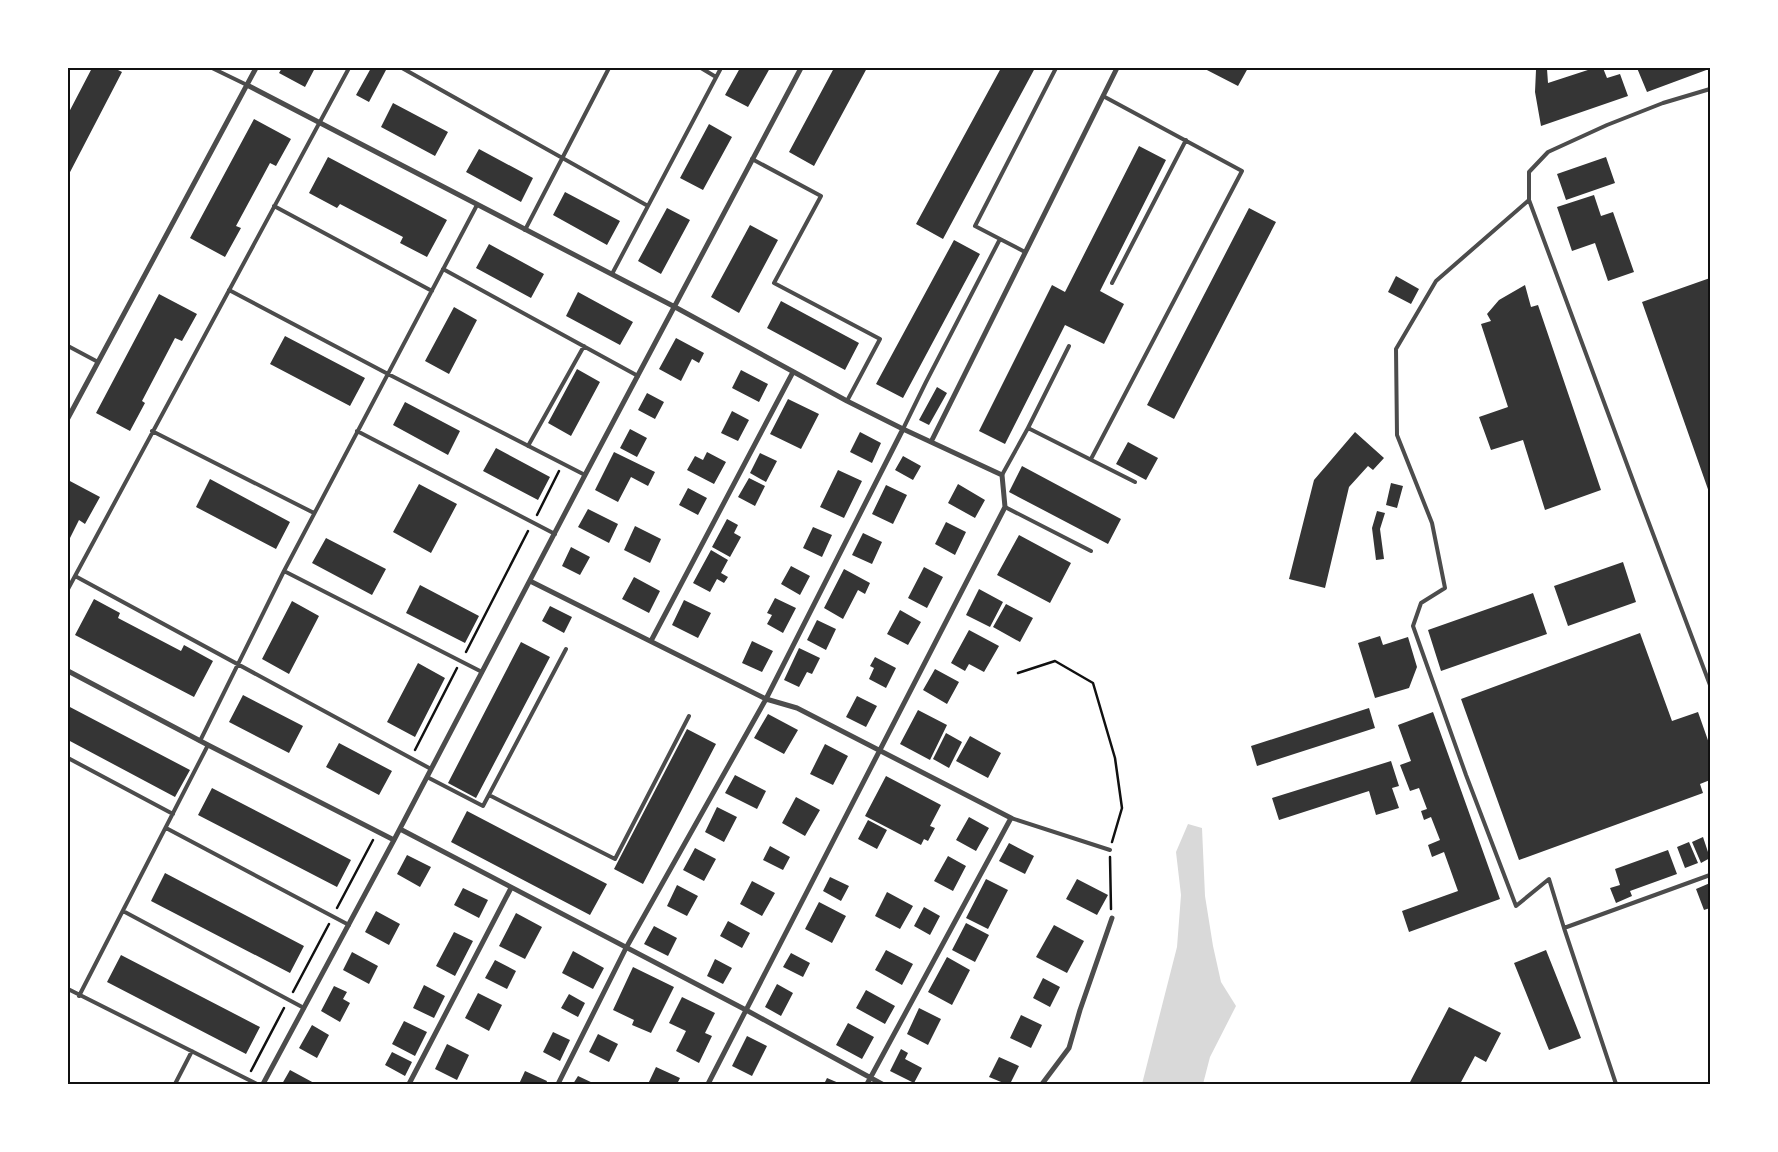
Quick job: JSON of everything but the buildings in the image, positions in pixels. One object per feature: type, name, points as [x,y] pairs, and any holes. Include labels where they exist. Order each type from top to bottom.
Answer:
[{"type":"street","points":[[68,418],[256,68]]},
{"type":"street","points":[[263,1084],[400,829],[584,475],[801,68]]},
{"type":"street","points":[[931,442],[1117,68]]},
{"type":"street","points":[[247,85],[675,307],[847,401],[1002,476],[1005,507],[708,1084]]},
{"type":"street","points":[[651,641],[793,372]]},
{"type":"street","points":[[558,1084],[626,948],[766,699],[903,429]]},
{"type":"street","points":[[530,581],[766,699],[798,708],[1010,818],[866,1084]]},
{"type":"street","points":[[68,671],[394,840]]},
{"type":"street","points":[[400,829],[746,1010],[882,1084]]},
{"type":"street","points":[[409,1084],[511,888]]},
{"type":"street","points":[[1042,1084],[1069,1048],[1112,918]]},
{"type":"lane","points":[[212,68],[247,85]]},
{"type":"lane","points":[[68,589],[349,68]]},
{"type":"lane","points":[[402,68],[648,206]]},
{"type":"lane","points":[[525,230],[609,68]]},
{"type":"lane","points":[[701,68],[716,76]]},
{"type":"lane","points":[[612,274],[721,68]]},
{"type":"lane","points":[[1025,252],[975,226],[1056,68]]},
{"type":"lane","points":[[1710,89],[1663,103],[1607,125],[1548,152],[1529,172],[1529,200],[1710,684]]},
{"type":"lane","points":[[1091,459],[1242,171],[1103,96]]},
{"type":"lane","points":[[1112,283],[1186,140]]},
{"type":"lane","points":[[752,159],[821,196],[774,283],[880,339],[847,401]]},
{"type":"lane","points":[[1529,200],[1436,281],[1396,349],[1397,434],[1432,523],[1446,588],[1421,603],[1414,626],[1466,775],[1516,906],[1549,879],[1616,1084]]},
{"type":"lane","points":[[200,741],[284,571],[477,205]]},
{"type":"lane","points":[[274,206],[432,291]]},
{"type":"lane","points":[[903,429],[1000,240]]},
{"type":"lane","points":[[443,270],[638,376]]},
{"type":"lane","points":[[229,290],[584,475]]},
{"type":"lane","points":[[68,346],[98,362]]},
{"type":"lane","points":[[528,446],[584,346]]},
{"type":"lane","points":[[1002,476],[1069,346]]},
{"type":"lane","points":[[1028,428],[1136,482]]},
{"type":"lane","points":[[152,431],[314,514]]},
{"type":"lane","points":[[357,431],[555,534]]},
{"type":"lane","points":[[1005,507],[1091,551]]},
{"type":"lane","points":[[284,571],[482,672]]},
{"type":"lane","points":[[74,576],[431,769]]},
{"type":"lane","points":[[427,777],[483,806],[566,649]]},
{"type":"lane","points":[[489,794],[614,858],[689,716]]},
{"type":"lane","points":[[80,996],[208,745]]},
{"type":"lane","points":[[68,758],[173,814]]},
{"type":"lane","points":[[1010,818],[1110,850]]},
{"type":"lane","points":[[166,828],[349,925]]},
{"type":"lane","points":[[1564,928],[1710,874]]},
{"type":"lane","points":[[123,911],[304,1008]]},
{"type":"lane","points":[[68,989],[257,1084]]},
{"type":"lane","points":[[175,1084],[192,1051]]},
{"type":"path","points":[[411,758],[563,464]]},
{"type":"path","points":[[1018,673],[1055,661],[1092,683],[1115,758],[1122,808],[1110,850],[1112,918]]},
{"type":"path","points":[[245,1078],[249,1074],[378,832]]},
{"type":"shaded area","points":[[1188,824],[1202,828],[1205,896],[1213,946],[1221,982],[1236,1006],[1210,1057],[1203,1084],[1142,1084],[1177,947],[1181,895],[1176,852]]}]
